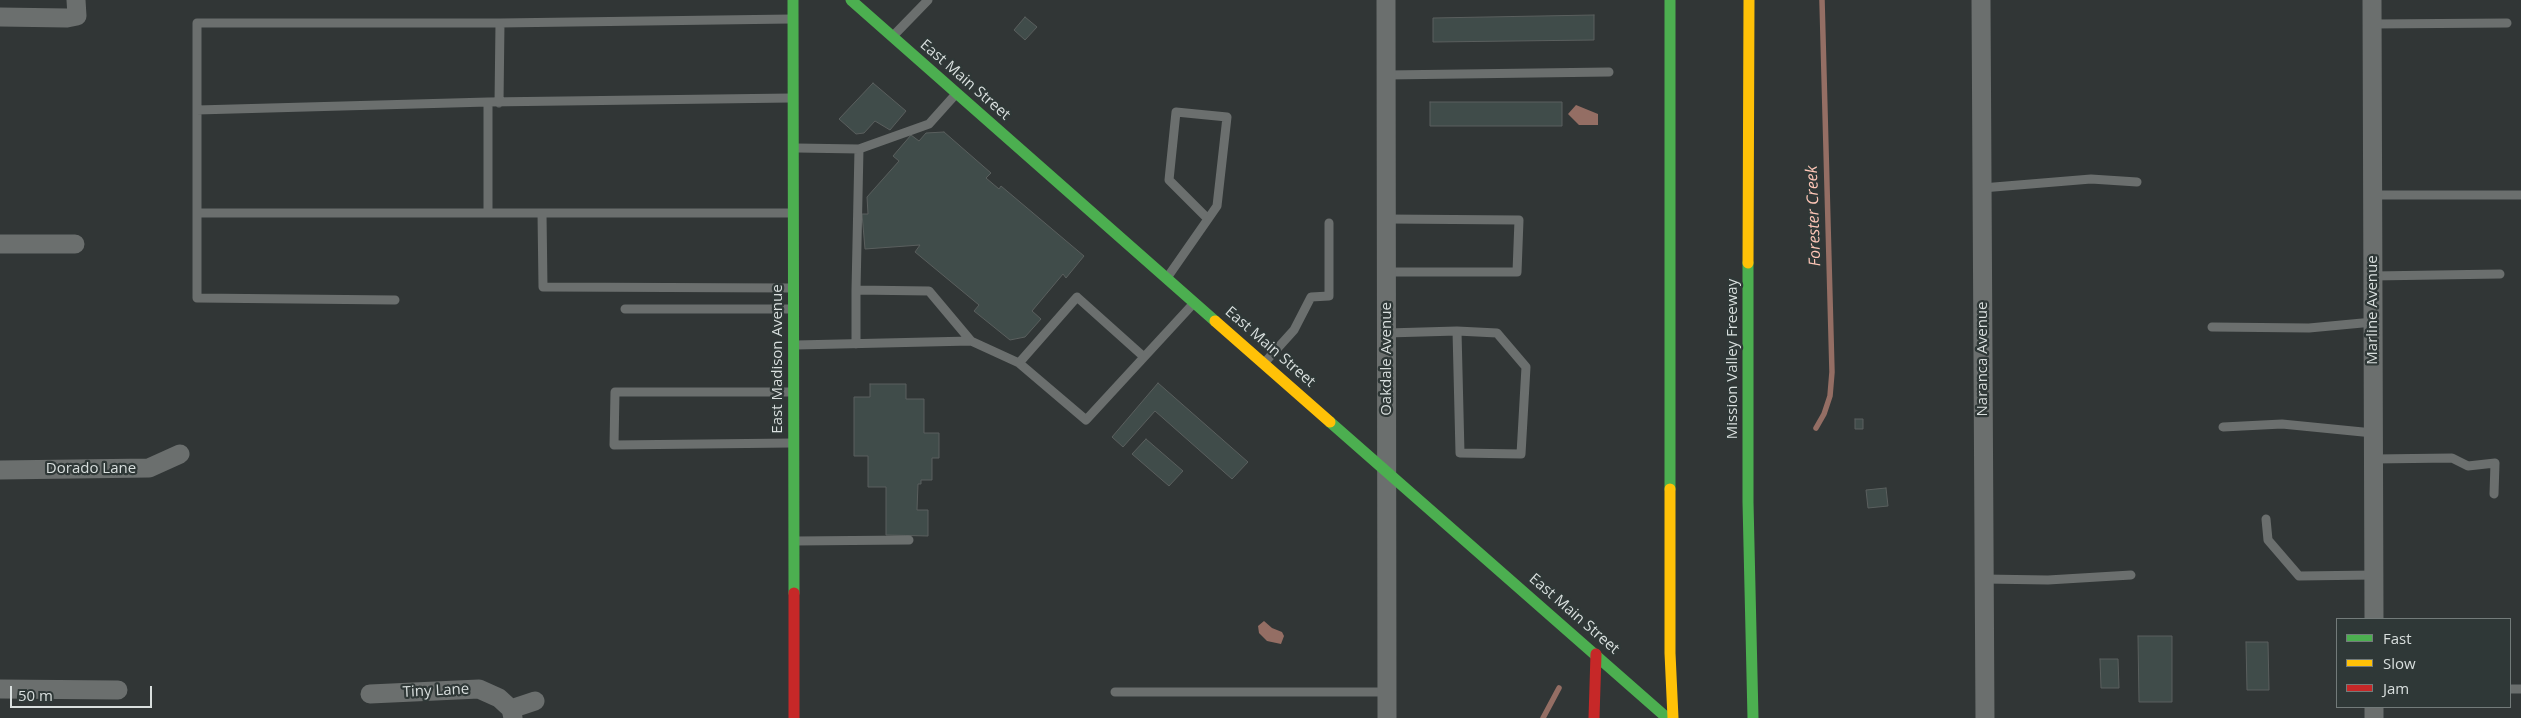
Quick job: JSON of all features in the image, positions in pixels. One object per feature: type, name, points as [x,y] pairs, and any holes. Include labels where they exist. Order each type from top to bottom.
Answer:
[{"type":"main road","name":"East Madison Avenue","points":[[793,0],[794,718]]},
{"type":"main road","name":"East Main Street","points":[[851,0],[1667,718]]},
{"type":"main road","points":[[1670,0],[1670,653],[1673,718]]},
{"type":"main road","name":"Mission Valley Freeway","points":[[1749,0],[1748,502],[1753,718]]},
{"type":"main road","points":[[1594,718],[1596,654]]},
{"type":"street","name":"Oakdale Avenue","points":[[1386,0],[1387,718]]},
{"type":"street","name":"Naranca Avenue","points":[[1981,0],[1985,718]]},
{"type":"street","name":"Marline Avenue","points":[[2372,0],[2374,618]]},
{"type":"street","points":[[0,17],[67,18],[76,8]]},
{"type":"street","points":[[0,244],[76,244]]},
{"type":"street","name":"Dorado Lane","points":[[0,470],[149,468],[180,454]]},
{"type":"street","points":[[0,689],[118,690]]},
{"type":"street","name":"Tiny Lane","points":[[370,694],[478,689],[508,709]]},
{"type":"street","points":[[508,709],[535,701]]},
{"type":"lane","points":[[893,36],[928,0]]},
{"type":"lane","points":[[395,300],[197,298],[197,23],[500,23],[793,19]]},
{"type":"lane","points":[[499,103],[500,23]]},
{"type":"lane","points":[[2372,24],[2507,24]]},
{"type":"lane","points":[[1387,75],[1609,72]]},
{"type":"lane","points":[[793,148],[859,149],[929,124],[957,93]]},
{"type":"lane","points":[[197,110],[488,102],[793,98]]},
{"type":"lane","points":[[488,102],[488,212]]},
{"type":"lane","points":[[1167,278],[1208,220],[1217,206],[1227,116],[1176,112],[1169,180],[1208,220]]},
{"type":"lane","points":[[856,344],[859,149]]},
{"type":"lane","points":[[1982,188],[2091,179],[2137,182]]},
{"type":"lane","points":[[2373,195],[2521,195]]},
{"type":"lane","points":[[197,212],[793,212]]},
{"type":"lane","points":[[542,212],[543,287],[793,288]]},
{"type":"lane","points":[[1387,219],[1519,220],[1517,272],[1387,272]]},
{"type":"lane","points":[[1264,362],[1294,330],[1311,297],[1329,296],[1329,223]]},
{"type":"lane","points":[[2373,276],[2500,274]]},
{"type":"lane","points":[[856,290],[929,291],[971,341]]},
{"type":"lane","points":[[1019,362],[1077,297],[1144,357]]},
{"type":"lane","points":[[793,345],[971,341],[1019,362],[1086,420],[1195,302]]},
{"type":"lane","points":[[626,309],[793,309]]},
{"type":"lane","points":[[2212,327],[2309,328],[2373,322]]},
{"type":"lane","points":[[1387,333],[1457,331],[1496,333],[1526,367],[1521,454],[1460,454],[1457,331]]},
{"type":"lane","points":[[793,392],[615,392],[614,446],[793,443]]},
{"type":"lane","points":[[2223,427],[2282,424],[2373,433]]},
{"type":"lane","points":[[2374,459],[2452,458],[2468,466],[2495,463],[2494,494]]},
{"type":"lane","points":[[2266,519],[2268,540],[2299,576],[2374,575]]},
{"type":"lane","points":[[793,541],[909,540]]},
{"type":"lane","points":[[1984,579],[2048,580],[2131,575]]},
{"type":"lane","points":[[1115,692],[1387,692]]},
{"type":"shaded area","points":[[1576,105],[1598,114],[1598,125],[1579,125],[1568,114]]},
{"type":"shaded area","points":[[1264,621],[1272,628],[1282,632],[1284,636],[1281,644],[1267,641],[1259,633],[1258,626]]},
{"type":"building","points":[[1594,15],[1594,40],[1433,42],[1433,18]]},
{"type":"building","points":[[1025,17],[1037,27],[1025,40],[1014,30]]},
{"type":"building","points":[[873,83],[906,111],[890,130],[875,121],[864,133],[856,134],[839,119]]},
{"type":"building","points":[[1430,102],[1562,102],[1562,126],[1430,126]]},
{"type":"building","points":[[944,132],[991,173],[986,178],[999,189],[1001,186],[1084,256],[1066,278],[1063,274],[1032,311],[1041,319],[1025,337],[1010,340],[974,311],[979,305],[915,252],[920,245],[865,249],[862,214],[868,214],[867,197],[899,161],[893,156],[911,135],[919,141],[926,133]]},
{"type":"building","points":[[1158,383],[1248,462],[1232,479],[1155,411],[1123,447],[1112,437]]},
{"type":"building","points":[[870,384],[906,384],[906,399],[924,399],[924,433],[939,433],[939,458],[932,458],[932,480],[921,480],[921,484],[918,484],[917,510],[928,510],[928,536],[886,535],[886,487],[868,487],[868,456],[854,456],[854,397],[870,397]]},
{"type":"building","points":[[1855,419],[1863,419],[1863,429],[1855,429]]},
{"type":"building","points":[[1146,439],[1183,471],[1169,486],[1132,454]]},
{"type":"building","points":[[1886,488],[1888,506],[1868,508],[1866,490]]},
{"type":"building","points":[[2138,636],[2172,636],[2172,702],[2139,702]]},
{"type":"building","points":[[2246,642],[2268,642],[2269,690],[2247,690]]},
{"type":"building","points":[[2100,659],[2118,659],[2119,688],[2101,688]]},
{"type":"waterway","name":"Forester Creek","points":[[1816,428],[1824,414],[1830,396],[1832,372],[1822,0]]},
{"type":"waterway","name":"Forester Creek","points":[[1543,718],[1559,688]]},
{"type":"traffic: fast","points":[[793,0],[794,593]]},
{"type":"traffic: fast","points":[[851,0],[1215,321]]},
{"type":"traffic: fast","points":[[1670,0],[1670,489]]},
{"type":"traffic: fast","points":[[1748,263],[1748,502],[1753,718]]},
{"type":"traffic: fast","points":[[1330,422],[1667,718]]},
{"type":"traffic: slow","points":[[1748,263],[1749,0]]},
{"type":"traffic: slow","points":[[1215,321],[1330,422]]},
{"type":"traffic: slow","points":[[1670,489],[1670,653],[1673,718]]},
{"type":"traffic: jam","points":[[794,593],[794,718]]},
{"type":"traffic: jam","points":[[1594,718],[1596,654]]}]
